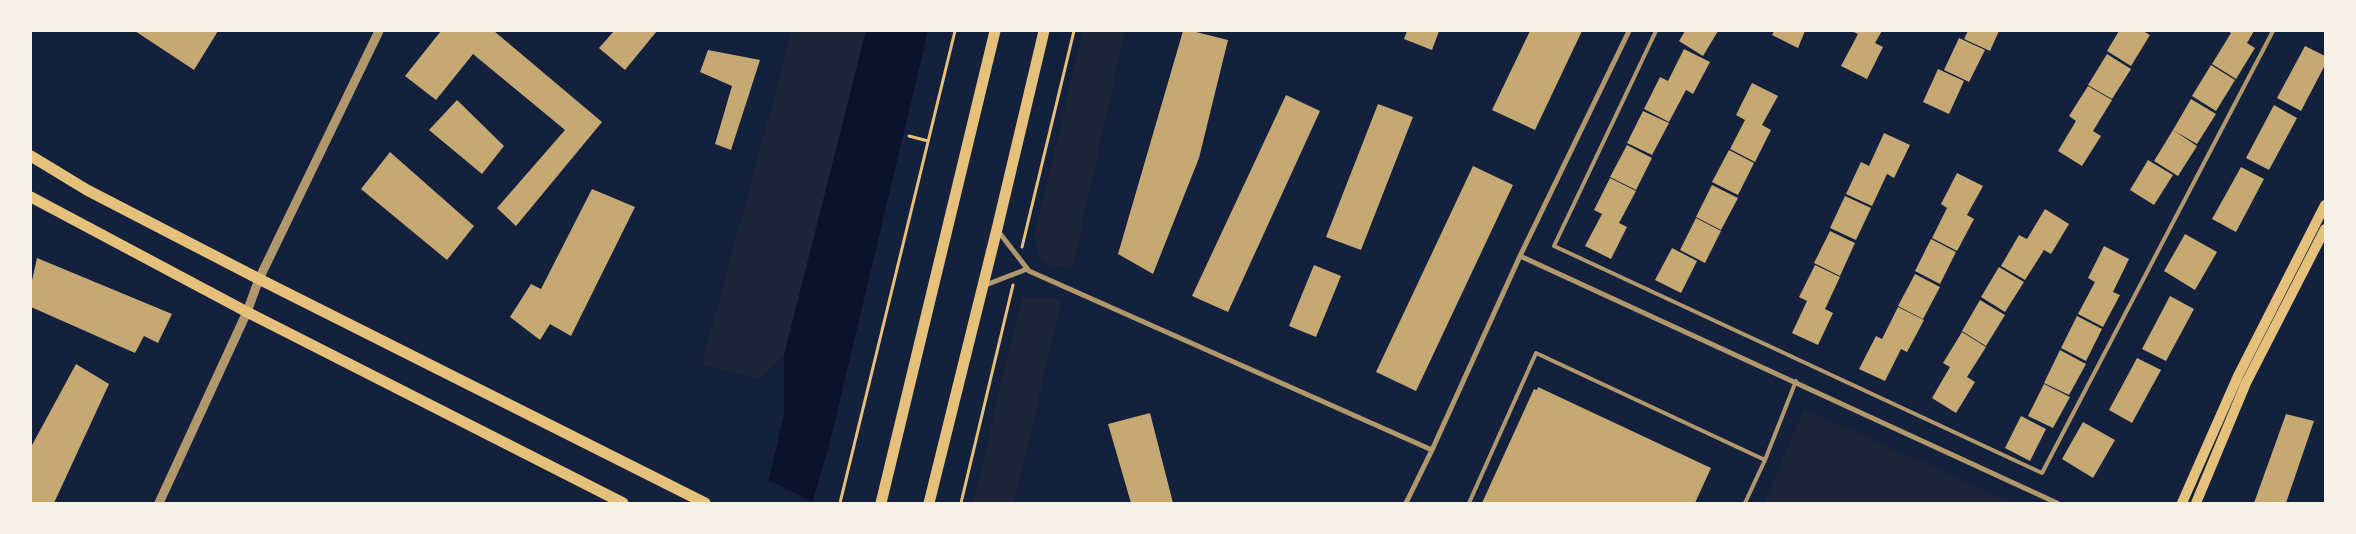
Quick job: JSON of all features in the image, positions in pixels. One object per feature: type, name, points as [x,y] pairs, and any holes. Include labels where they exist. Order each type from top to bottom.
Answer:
[{"type":"main road","points":[[881,503],[994,31]]},
{"type":"main road","points":[[929,503],[1044,31]]},
{"type":"main road","points":[[31,156],[86,190],[258,279],[705,503]]},
{"type":"main road","points":[[31,197],[247,312],[623,503]]},
{"type":"main road","points":[[2182,503],[2238,376],[2325,205]]},
{"type":"main road","points":[[2196,503],[2246,383],[2325,229]]},
{"type":"street","points":[[159,503],[247,312],[258,279],[379,31]]},
{"type":"street","points":[[1406,503],[1520,256],[1629,31]]},
{"type":"street","points":[[997,229],[1027,269],[1432,450]]},
{"type":"street","points":[[1520,256],[1796,381],[2057,503]]},
{"type":"street","points":[[982,287],[1027,269]]},
{"type":"lane","points":[[1656,31],[1554,246],[2042,473],[2273,31]]},
{"type":"lane","points":[[1469,503],[1536,353],[1765,460]]},
{"type":"lane","points":[[1745,503],[1765,460],[1796,381]]},
{"type":"path","points":[[840,503],[955,31]]},
{"type":"path","points":[[909,136],[928,141]]},
{"type":"shaded area","points":[[792,31],[866,31],[784,355],[760,380],[702,364]]},
{"type":"shaded area","points":[[866,31],[928,31],[829,446],[812,503],[763,503],[784,415],[784,355]]},
{"type":"shaded area","points":[[1083,31],[1125,31],[1072,269],[1042,263],[1034,239]]},
{"type":"shaded area","points":[[1022,297],[1062,299],[1014,503],[973,503]]},
{"type":"shaded area","points":[[1804,409],[2013,503],[1764,503]]},
{"type":"pier","points":[[766,479],[815,503],[761,503]]},
{"type":"building","points":[[135,31],[218,31],[194,70]]},
{"type":"building","points":[[441,31],[494,31],[602,122],[516,226],[497,208],[565,130],[473,54],[436,100],[405,76]]},
{"type":"building","points":[[614,31],[657,31],[625,70],[599,48]]},
{"type":"building","points":[[1183,31],[1192,31],[1228,40],[1199,158],[1153,274],[1118,254]]},
{"type":"building","points":[[1407,31],[1439,31],[1432,50],[1404,39]]},
{"type":"building","points":[[1530,31],[1582,31],[1535,130],[1492,110]]},
{"type":"building","points":[[1685,31],[1718,31],[1703,56],[1679,41]]},
{"type":"building","points":[[1774,31],[1805,31],[1798,48],[1772,35]]},
{"type":"building","points":[[1851,31],[1882,31],[1875,43],[1883,47],[1867,79],[1841,66],[1858,34]]},
{"type":"building","points":[[1968,31],[1999,31],[1990,51],[1964,39]]},
{"type":"building","points":[[2119,31],[2143,31],[2150,35],[2131,66],[2107,51]]},
{"type":"building","points":[[2227,31],[2254,31],[2247,43],[2255,48],[2236,79],[2212,64],[2231,33]]},
{"type":"building","points":[[1959,38],[1985,50],[1969,82],[1944,70]]},
{"type":"building","points":[[2305,46],[2325,56],[2325,65],[2301,111],[2277,98]]},
{"type":"building","points":[[1684,49],[1710,62],[1693,94],[1686,90],[1669,122],[1644,109],[1660,77],[1668,81]]},
{"type":"building","points":[[708,50],[760,60],[731,150],[715,144],[732,86],[700,72]]},
{"type":"building","points":[[2107,54],[2131,69],[2112,99],[2088,85]]},
{"type":"building","points":[[2211,65],[2235,80],[2216,111],[2192,96]]},
{"type":"building","points":[[1938,69],[1964,81],[1949,114],[1923,102]]},
{"type":"building","points":[[1752,83],[1778,96],[1762,125],[1771,130],[1755,162],[1730,149],[1745,120],[1736,115]]},
{"type":"building","points":[[2088,86],[2112,100],[2093,131],[2101,136],[2082,166],[2058,151],[2076,121],[2069,116]]},
{"type":"building","points":[[1286,95],[1320,111],[1228,312],[1192,296]]},
{"type":"building","points":[[2191,99],[2216,114],[2197,144],[2173,130]]},
{"type":"building","points":[[457,100],[504,146],[482,174],[429,130]]},
{"type":"building","points":[[1378,104],[1413,117],[1361,250],[1326,237]]},
{"type":"building","points":[[2274,105],[2297,118],[2269,170],[2246,158]]},
{"type":"building","points":[[1643,111],[1669,123],[1652,155],[1627,143]]},
{"type":"building","points":[[2173,130],[2197,146],[2178,176],[2154,161]]},
{"type":"building","points":[[1884,133],[1910,145],[1894,178],[1887,174],[1872,206],[1846,194],[1861,162],[1869,166]]},
{"type":"building","points":[[1627,145],[1652,158],[1636,190],[1610,177]]},
{"type":"building","points":[[1729,150],[1754,163],[1738,195],[1712,182]]},
{"type":"building","points":[[390,152],[474,226],[447,260],[361,189]]},
{"type":"building","points":[[2148,160],[2173,175],[2154,205],[2130,190]]},
{"type":"building","points":[[1473,166],[1513,185],[1416,391],[1376,372]]},
{"type":"building","points":[[2241,167],[2264,179],[2236,232],[2212,219]]},
{"type":"building","points":[[1957,173],[1983,186],[1967,215],[1974,219],[1957,251],[1932,238],[1947,208],[1941,204]]},
{"type":"building","points":[[1610,178],[1636,191],[1619,223],[1627,227],[1611,259],[1585,246],[1602,214],[1594,210]]},
{"type":"building","points":[[1712,185],[1738,198],[1721,230],[1696,217]]},
{"type":"building","points":[[592,189],[635,207],[571,336],[550,324],[540,340],[510,317],[531,284],[541,289]]},
{"type":"building","points":[[1845,196],[1871,208],[1856,240],[1830,228]]},
{"type":"building","points":[[2045,209],[2069,224],[2051,254],[2044,250],[2025,280],[2001,266],[2019,235],[2027,239]]},
{"type":"building","points":[[1696,218],[1721,231],[1705,263],[1680,250]]},
{"type":"building","points":[[1830,231],[1855,243],[1840,276],[1814,263]]},
{"type":"building","points":[[2185,234],[2217,252],[2195,290],[2164,271]]},
{"type":"building","points":[[1931,239],[1956,252],[1940,284],[1915,271]]},
{"type":"building","points":[[2104,246],[2129,259],[2113,292],[2120,295],[2103,327],[2078,314],[2095,282],[2088,278]]},
{"type":"building","points":[[1672,248],[1697,261],[1681,293],[1655,280]]},
{"type":"building","points":[[37,258],[172,314],[158,343],[144,336],[135,353],[31,307],[31,285]]},
{"type":"building","points":[[1314,265],[1341,276],[1316,337],[1289,326]]},
{"type":"building","points":[[1815,265],[1840,277],[1825,309],[1833,313],[1818,345],[1792,333],[1807,301],[1799,297]]},
{"type":"building","points":[[1999,267],[2024,282],[2005,312],[1981,297]]},
{"type":"building","points":[[1915,274],[1940,287],[1923,319],[1898,306]]},
{"type":"building","points":[[2170,296],[2194,309],[2166,361],[2142,349]]},
{"type":"building","points":[[1980,300],[2005,315],[1986,346],[1962,331]]},
{"type":"building","points":[[1898,307],[1924,320],[1907,352],[1901,349],[1885,381],[1859,369],[1876,336],[1882,339]]},
{"type":"building","points":[[2077,316],[2102,329],[2086,361],[2061,348]]},
{"type":"building","points":[[1962,332],[1986,347],[1967,377],[1975,382],[1956,413],[1932,398],[1950,367],[1943,363]]},
{"type":"building","points":[[2060,350],[2086,364],[2069,395],[2044,383]]},
{"type":"building","points":[[2137,358],[2161,370],[2132,423],[2109,410]]},
{"type":"building","points":[[76,364],[109,384],[54,503],[31,503],[31,447]]},
{"type":"building","points":[[2044,384],[2070,397],[2053,428],[2028,416]]},
{"type":"building","points":[[1538,387],[1711,468],[1695,503],[1482,503],[1534,389],[1537,390]]},
{"type":"building","points":[[1150,413],[1173,503],[1131,503],[1108,424]]},
{"type":"building","points":[[2286,414],[2314,421],[2286,503],[2254,503]]},
{"type":"building","points":[[2021,416],[2046,429],[2030,461],[2005,448]]},
{"type":"building","points":[[2083,422],[2115,440],[2093,478],[2062,459]]}]
